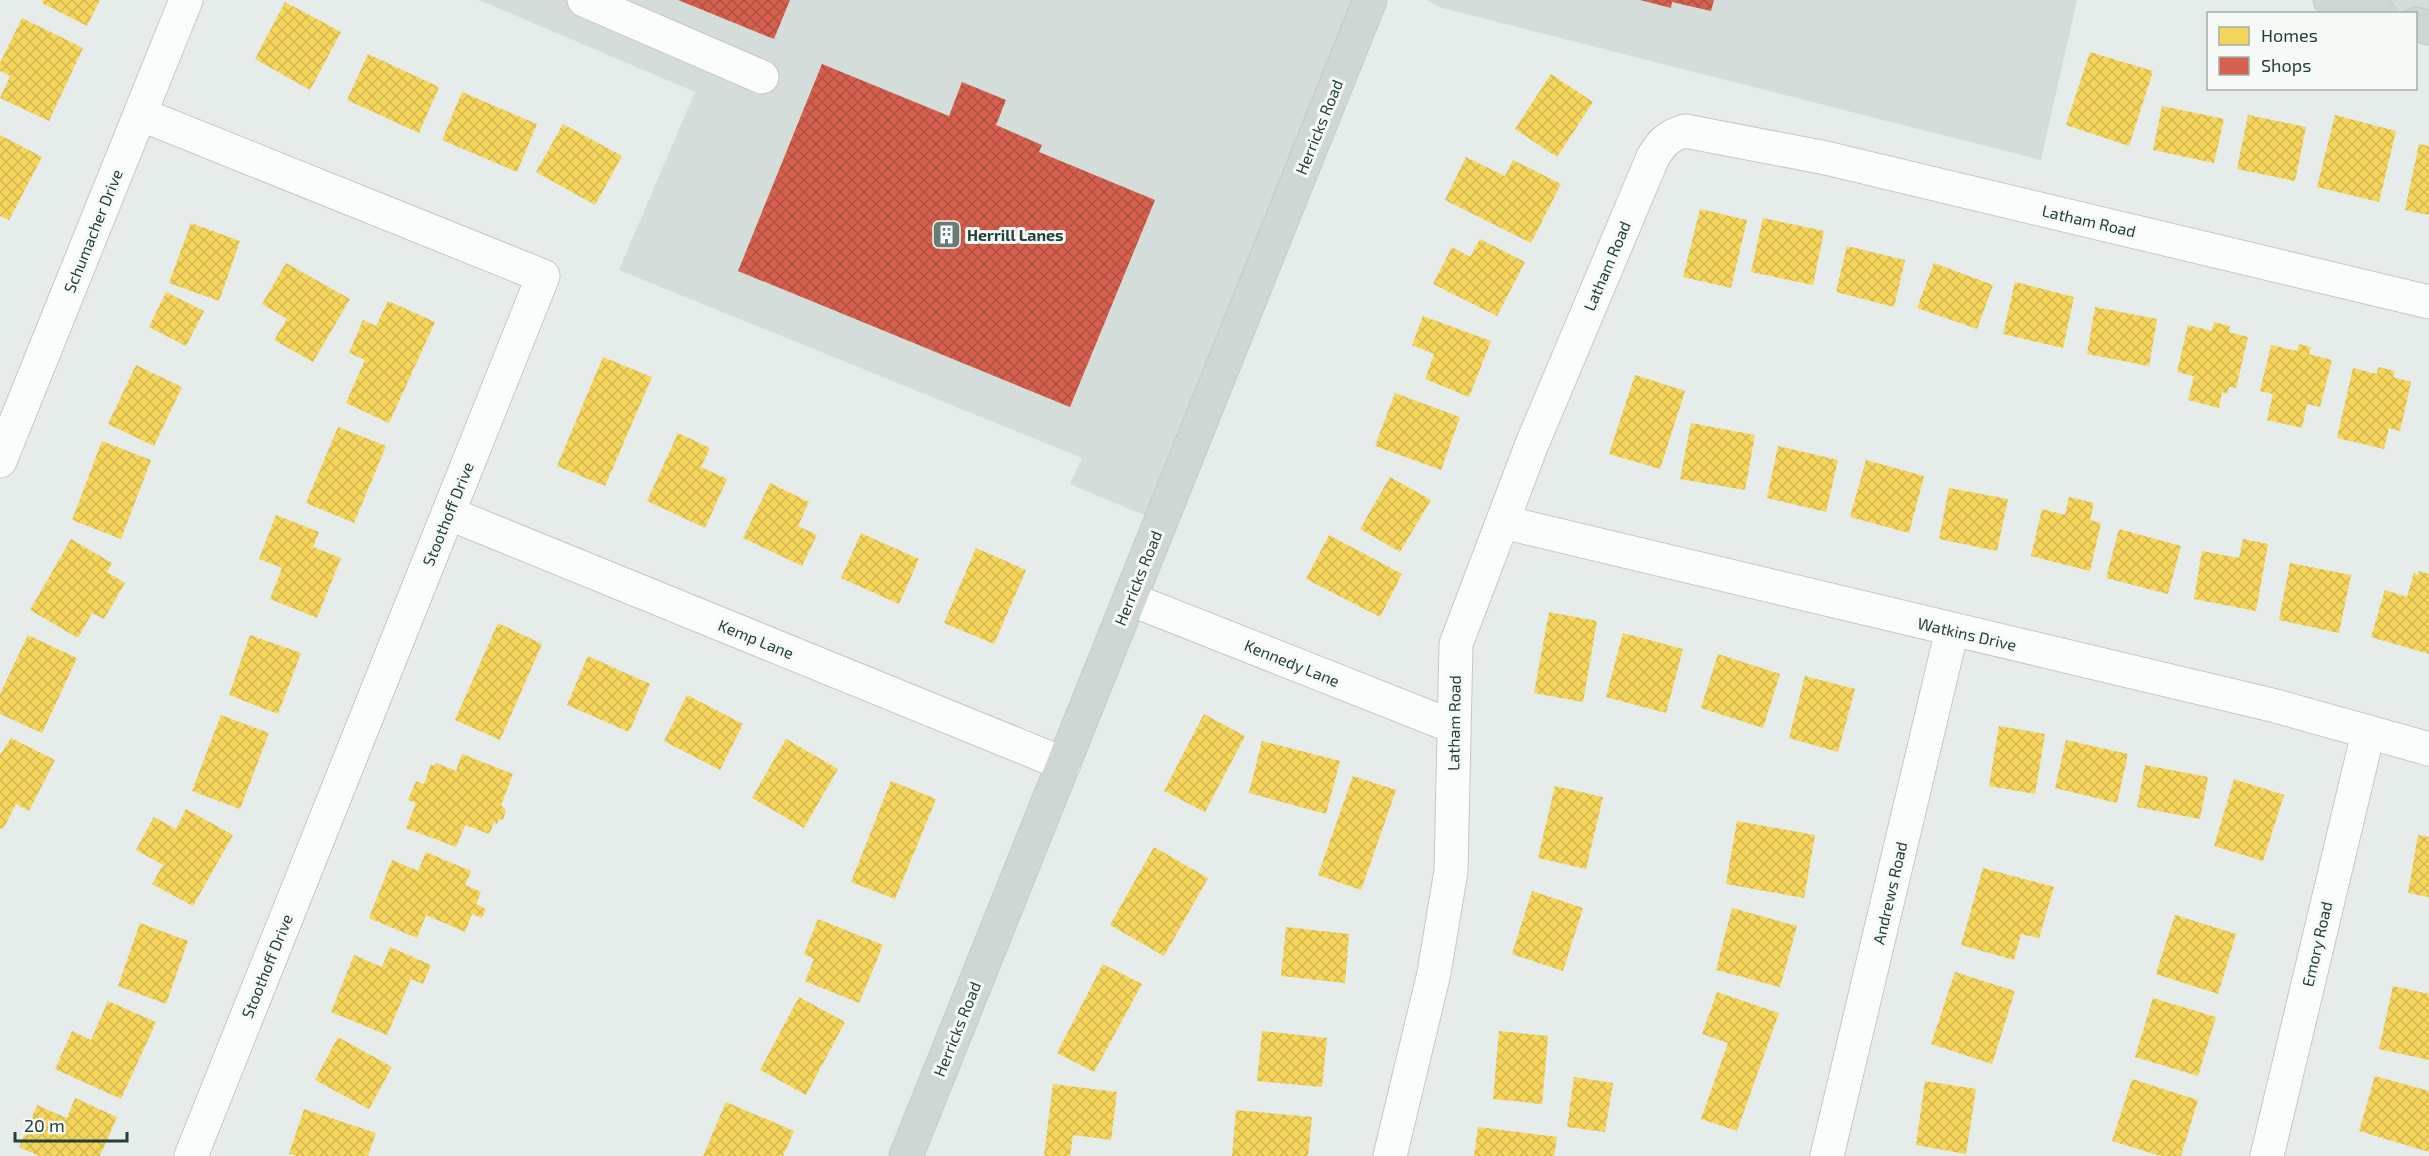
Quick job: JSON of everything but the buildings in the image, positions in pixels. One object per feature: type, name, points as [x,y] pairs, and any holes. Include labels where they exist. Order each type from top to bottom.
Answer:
[{"type":"main road","name":"Herricks Road","points":[[906,1156],[1370,0]]},
{"type":"main road","points":[[2330,0],[2372,12]]},
{"type":"street","name":"Schumacher Drive","points":[[0,461],[186,0]]},
{"type":"street","points":[[584,0],[762,77]]},
{"type":"street","name":"Stoothoff Drive","points":[[140,114],[543,276],[191,1156]]},
{"type":"street","name":"Latham Road","points":[[1390,1156],[1434,973],[1451,871],[1456,644],[1532,444],[1653,157],[1662,142],[1672,135],[1685,132],[1826,158],[2429,302]]},
{"type":"street","name":"Kemp Lane","points":[[448,513],[1065,764]]},
{"type":"street","name":"Watkins Drive","points":[[1503,522],[2276,706],[2429,749]]},
{"type":"street","name":"Kennedy Lane","points":[[1130,599],[1454,727]]},
{"type":"street","name":"Andrews Road","points":[[1827,1156],[1952,630]]},
{"type":"street","name":"Emory Road","points":[[2267,1156],[2368,733]]},
{"type":"shaded area","points":[[479,0],[1370,0],[1160,522],[1070,484],[1082,458],[619,270],[695,92]]},
{"type":"shaded area","points":[[1427,0],[2077,0],[2041,160],[1442,8]]},
{"type":"shaded area","points":[[2330,0],[2429,0],[2429,28],[2417,15],[2417,12],[2374,12]]},
{"type":"place","name":"Herrill Lanes","points":[[946,235]]}]
